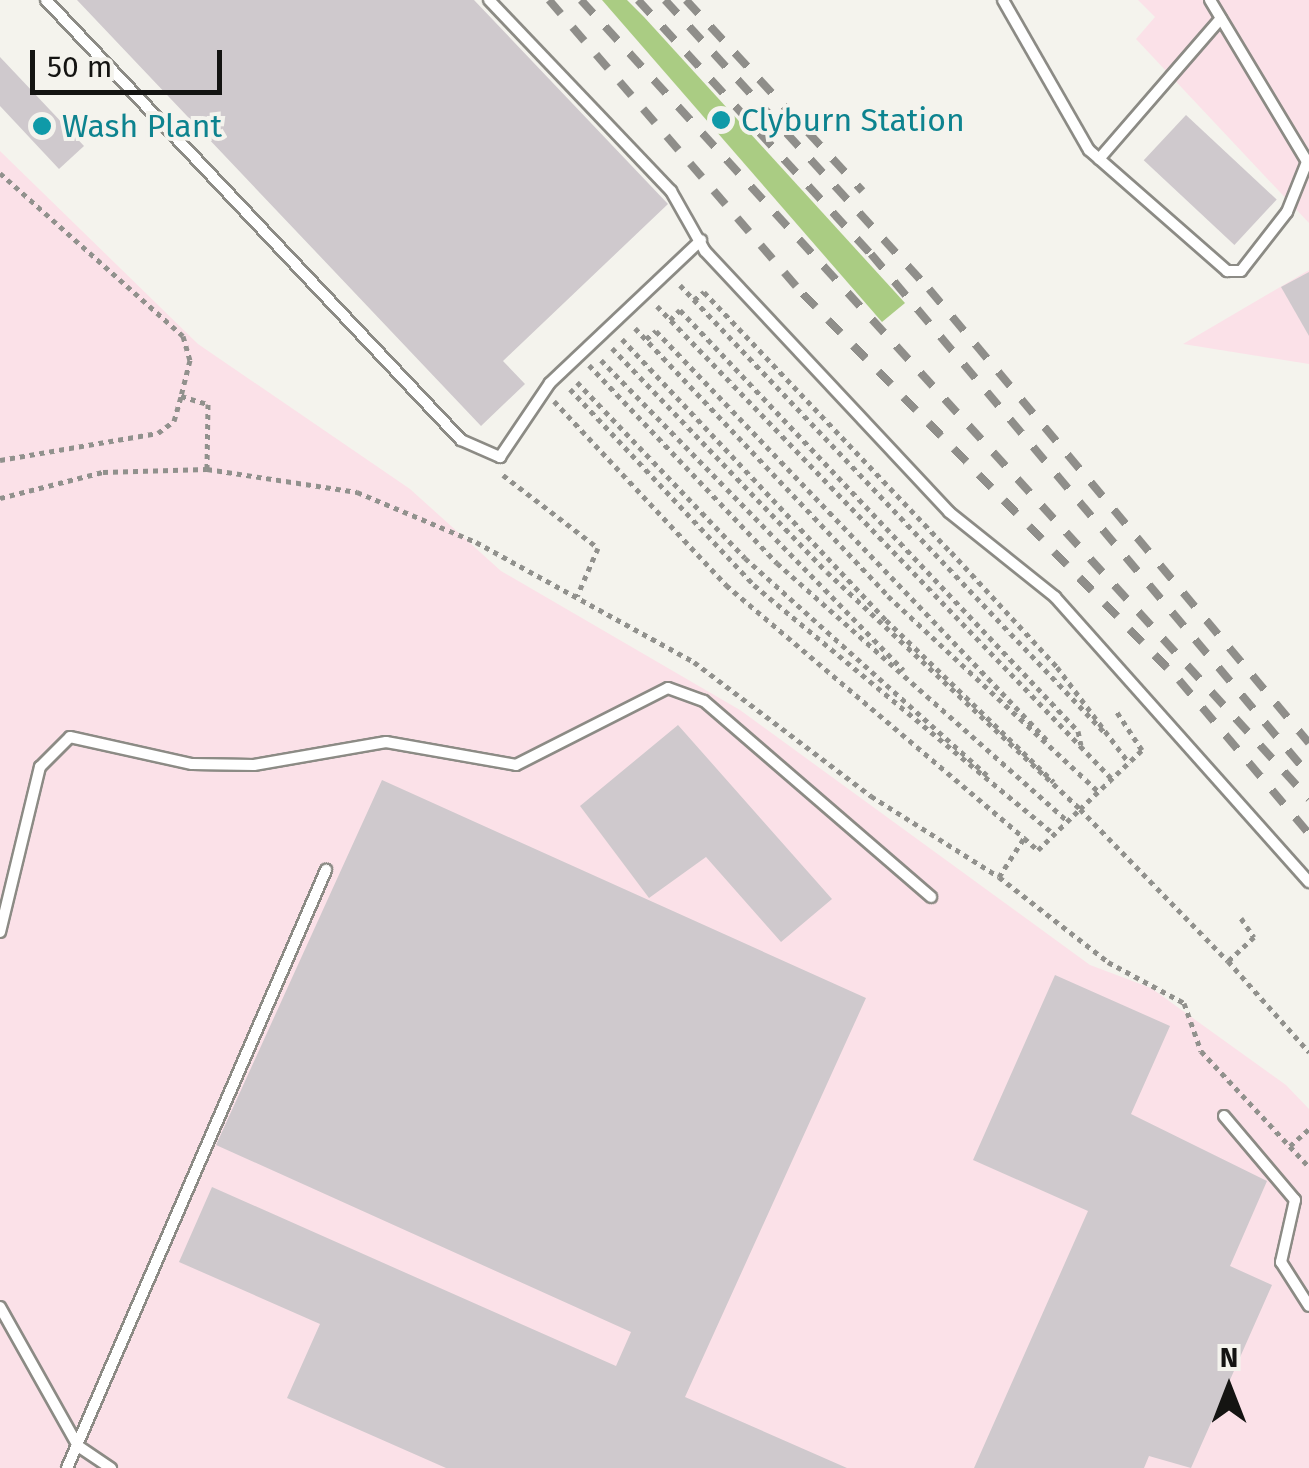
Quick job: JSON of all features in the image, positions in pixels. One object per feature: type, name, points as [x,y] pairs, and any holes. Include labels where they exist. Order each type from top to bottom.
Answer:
[{"type":"lane","points":[[46,0],[461,440],[500,457],[522,436],[561,373],[701,240]]},
{"type":"lane","points":[[490,0],[670,191],[701,240],[949,512],[1055,597],[1309,882]]},
{"type":"lane","points":[[1003,0],[1099,159],[1228,271],[1240,271],[1287,212],[1308,163],[1210,0]]},
{"type":"lane","points":[[1099,159],[1221,18]]},
{"type":"lane","points":[[0,932],[40,767],[70,737],[192,764],[254,765],[386,742],[516,765],[668,688],[704,701],[931,896]]},
{"type":"lane","points":[[67,1468],[326,870]]},
{"type":"lane","points":[[1224,1116],[1296,1200],[1281,1262],[1309,1306]]},
{"type":"lane","points":[[0,1307],[78,1446],[111,1468]]},
{"type":"path","points":[[0,173],[183,336],[190,360],[181,396],[158,433],[0,460]]},
{"type":"path","points":[[668,272],[1107,736]]},
{"type":"path","points":[[694,300],[704,292],[1058,667],[1129,763]]},
{"type":"path","points":[[645,293],[1112,779]]},
{"type":"path","points":[[670,320],[680,310],[1078,730],[1082,748]]},
{"type":"path","points":[[622,314],[888,596],[1099,792]]},
{"type":"path","points":[[610,326],[1058,789]]},
{"type":"path","points":[[646,340],[656,330],[1051,747]]},
{"type":"path","points":[[600,336],[828,572],[1080,809],[1309,1052]]},
{"type":"path","points":[[700,350],[709,341]]},
{"type":"path","points":[[584,351],[939,706]]},
{"type":"path","points":[[584,351],[777,563],[1068,820]]},
{"type":"path","points":[[627,363],[636,354]]},
{"type":"path","points":[[561,373],[591,397],[744,558],[994,784]]},
{"type":"path","points":[[561,373],[584,404],[754,585],[1054,834]]},
{"type":"path","points":[[657,393],[666,384]]},
{"type":"path","points":[[546,392],[726,585],[1038,850],[1142,750],[1115,709]]},
{"type":"path","points":[[181,396],[208,404],[207,469]]},
{"type":"path","points":[[584,404],[591,397]]},
{"type":"path","points":[[612,434],[619,426]]},
{"type":"path","points":[[486,450],[488,465],[598,548],[578,596]]},
{"type":"path","points":[[0,498],[103,472],[207,469],[388,502],[578,596],[694,662],[871,796],[999,877],[1108,962],[1184,1003],[1200,1051],[1309,1166]]},
{"type":"path","points":[[999,877],[1024,838]]},
{"type":"path","points":[[1228,962],[1254,937],[1241,918]]},
{"type":"path","points":[[1290,1146],[1309,1129]]},
{"type":"shaded area","points":[[1138,0],[1309,0],[1309,223],[1136,39],[1155,17]]},
{"type":"shaded area","points":[[0,151],[198,344],[410,489],[501,571],[740,710],[1090,965],[1151,988],[1286,1085],[1309,1109],[1309,1468],[0,1468]]},
{"type":"shaded area","points":[[1309,270],[1309,364],[1183,344]]},
{"type":"green space","points":[[602,0],[627,0],[644,17],[905,303],[882,322]]},
{"type":"building","points":[[77,0],[474,0],[668,204],[503,361],[525,384],[481,426]]},
{"type":"building","name":"Wash Plant","points":[[0,57],[84,146],[59,169],[0,106]]},
{"type":"building","points":[[1186,115],[1277,200],[1234,245],[1144,160]]},
{"type":"building","points":[[1309,272],[1309,336],[1281,287]]},
{"type":"building","points":[[678,725],[832,899],[781,942],[706,857],[649,898],[580,806]]},
{"type":"building","points":[[382,780],[866,998],[685,1397],[847,1468],[446,1468],[287,1398],[320,1324],[179,1262],[212,1187],[616,1366],[631,1332],[216,1145]]},
{"type":"building","points":[[1055,975],[1170,1026],[1131,1114],[1267,1181],[1230,1266],[1272,1285],[1191,1468],[1149,1456],[1144,1468],[974,1468],[1088,1211],[973,1160]]},
{"type":"railway","points":[[549,0],[803,294],[1179,680],[1309,834]]},
{"type":"railway","points":[[581,0],[1309,799]]},
{"type":"railway","points":[[638,0],[871,254],[1309,775]]},
{"type":"railway","points":[[665,0],[929,289],[1309,743]]},
{"type":"railway","points":[[686,0],[862,191]]},
{"type":"place","name":"Clyburn Station","points":[[721,120]]},
{"type":"place","name":"Wash Plant","points":[[42,126]]}]
